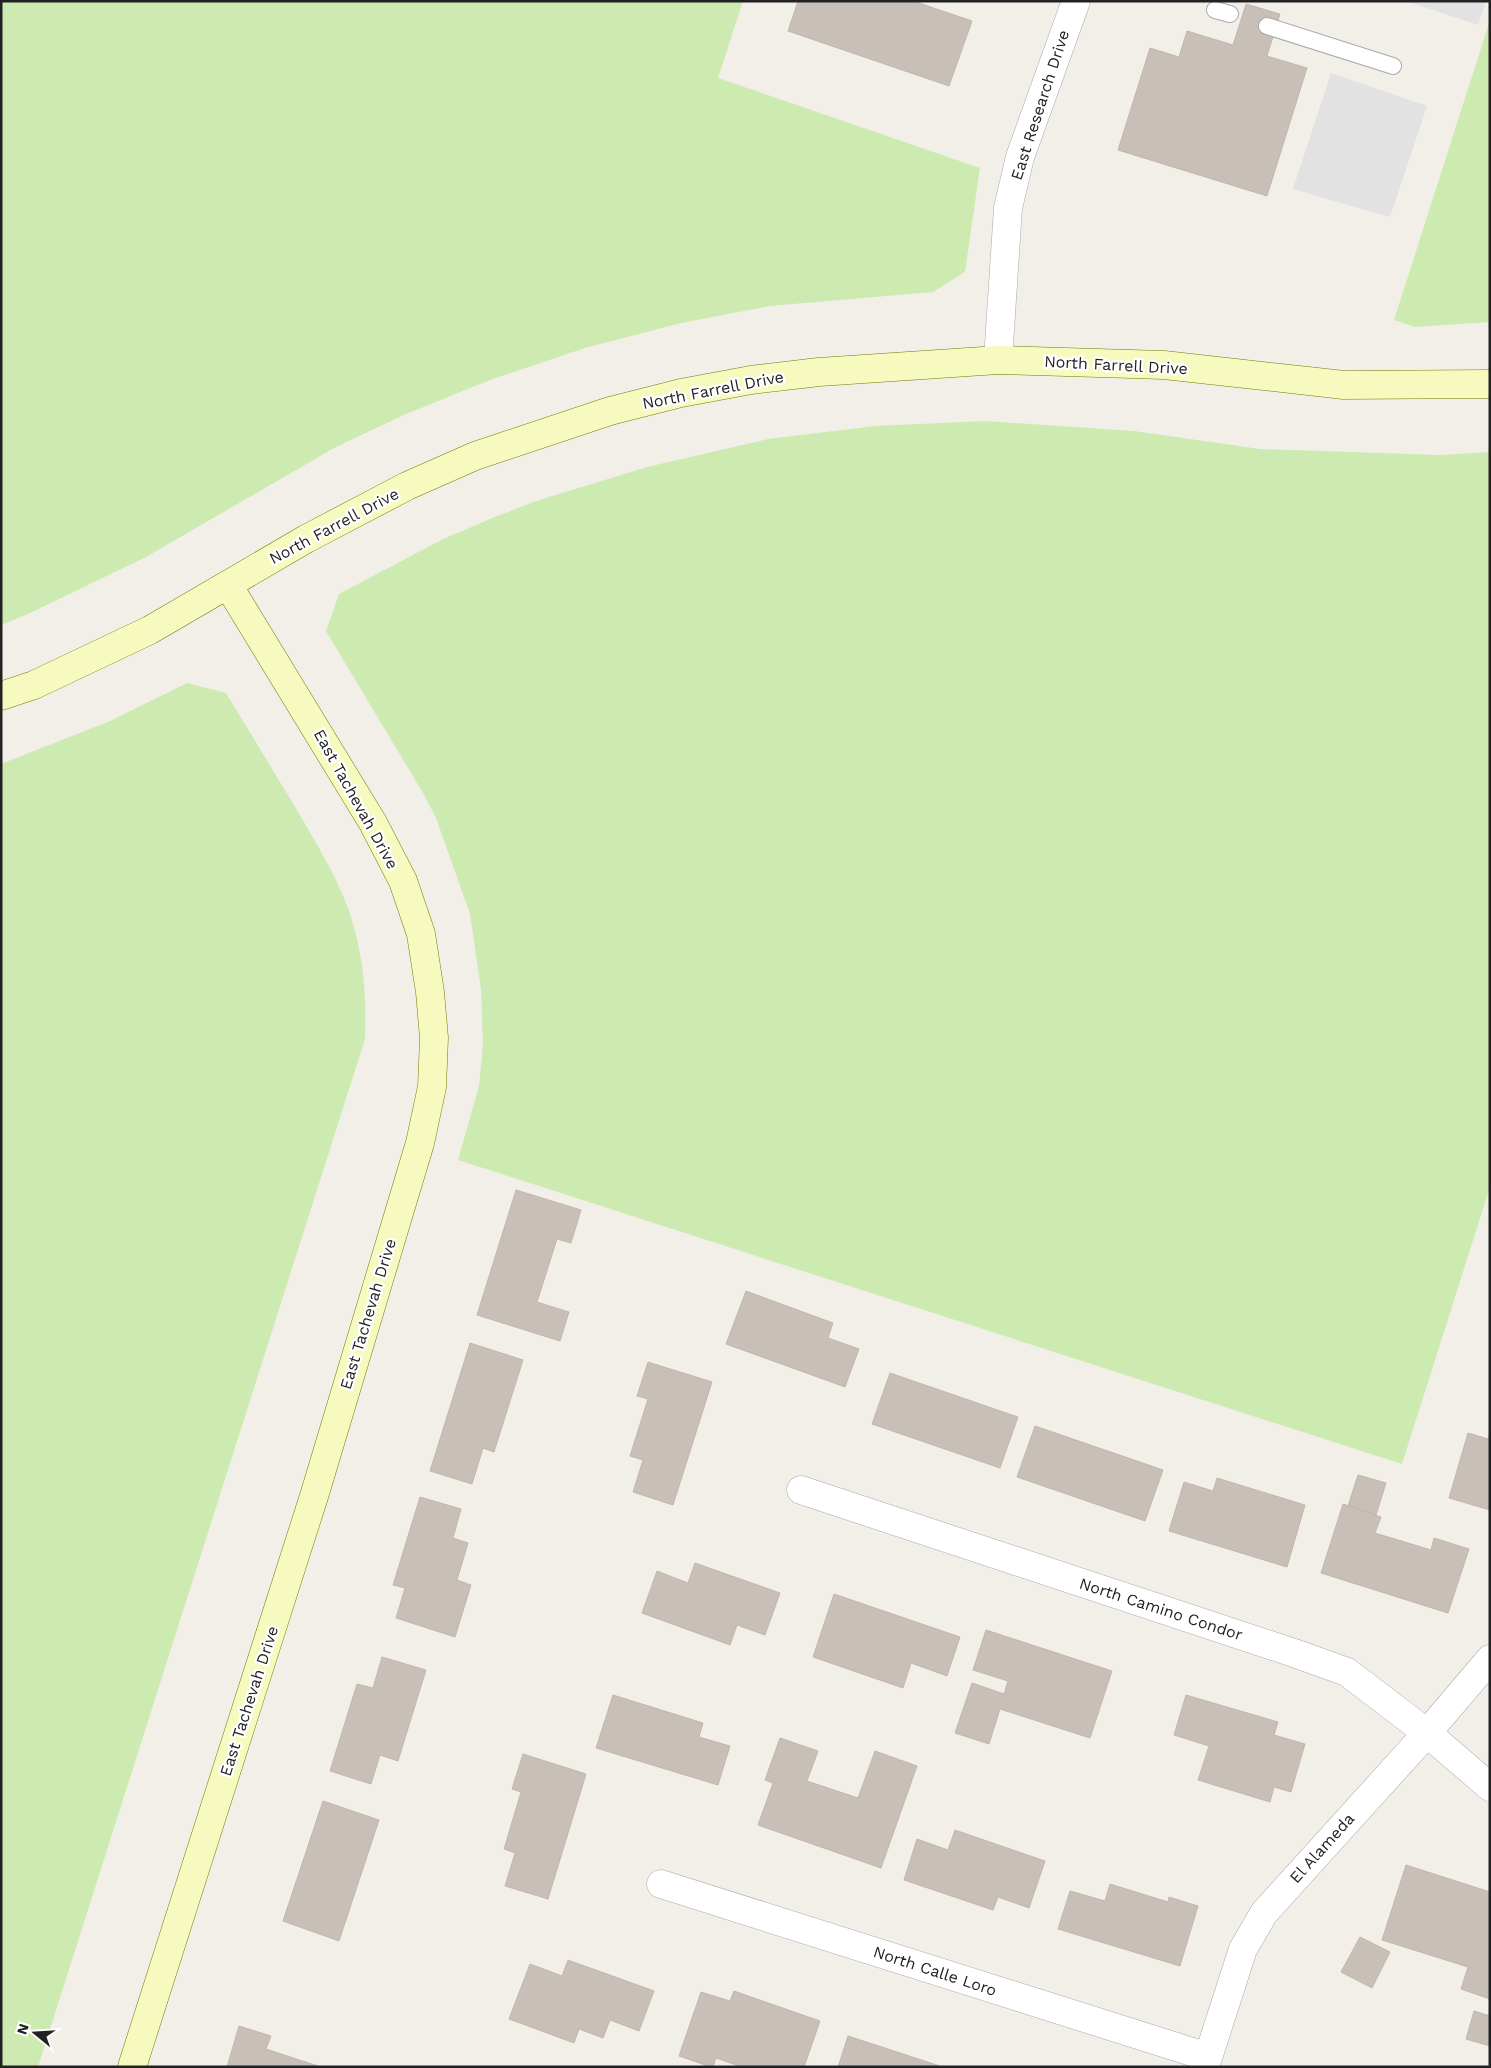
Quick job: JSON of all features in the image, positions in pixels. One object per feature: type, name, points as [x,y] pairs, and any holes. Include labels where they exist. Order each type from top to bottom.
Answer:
[{"type":"street","name":"East Research Drive","points":[[998,360],[1008,208],[1020,157],[1076,1]]},
{"type":"street","name":"North Farrell Drive","points":[[1,696],[43,681],[150,630],[306,539],[416,482],[475,456],[610,411],[681,392],[751,380],[819,372],[998,360],[1164,365],[1344,385],[1490,384]]},
{"type":"street","name":"East Tachevah Drive","points":[[132,2067],[318,1484],[420,1143],[432,1087],[434,1038],[430,992],[421,934],[403,881],[368,815],[228,585]]},
{"type":"street","name":"North Camino Condor","points":[[801,1490],[1347,1672],[1427,1733],[1490,1787]]},
{"type":"street","name":"El Alameda","points":[[1207,2062],[1243,1950],[1264,1912],[1427,1733],[1490,1658]]},
{"type":"street","name":"North Calle Loro","points":[[661,1884],[1207,2062]]},
{"type":"lane","points":[[1268,26],[1393,66]]},
{"type":"green space","points":[[1,1],[743,1],[718,78],[980,168],[965,272],[933,292],[770,306],[681,323],[585,348],[490,380],[406,414],[334,448],[146,557],[26,615],[1,625]]},
{"type":"green space","points":[[1490,20],[1490,322],[1415,327],[1394,320]]},
{"type":"green space","points":[[985,421],[1134,431],[1260,449],[1440,455],[1490,452],[1490,1187],[1402,1464],[458,1160],[479,1086],[483,1045],[481,989],[470,914],[436,818],[326,631],[339,594],[443,539],[495,517],[536,501],[647,467],[768,439],[875,426]]},
{"type":"green space","points":[[187,683],[226,693],[330,868],[349,911],[358,942],[365,990],[365,1039],[38,2067],[1,2067],[1,764],[110,721]]},
{"type":"shaded area","points":[[1406,1],[1486,1],[1478,25]]},
{"type":"shaded area","points":[[1331,73],[1427,106],[1390,217],[1293,189]]},
{"type":"building","points":[[798,1],[913,1],[972,21],[949,86],[788,31]]},
{"type":"building","points":[[1246,4],[1280,14],[1267,56],[1307,68],[1267,196],[1118,150],[1150,48],[1179,57],[1187,31],[1233,45]]},
{"type":"building","points":[[516,1190],[581,1210],[571,1243],[557,1239],[537,1302],[569,1312],[560,1341],[477,1315]]},
{"type":"building","points":[[746,1291],[833,1323],[828,1338],[859,1349],[845,1387],[726,1344]]},
{"type":"building","points":[[470,1343],[523,1360],[494,1452],[483,1448],[472,1484],[430,1471]]},
{"type":"building","points":[[648,1362],[712,1382],[673,1505],[633,1492],[643,1460],[630,1456],[648,1399],[637,1396]]},
{"type":"building","points":[[890,1373],[1018,1417],[1000,1468],[872,1424]]},
{"type":"building","points":[[1035,1426],[1163,1470],[1145,1521],[1017,1477]]},
{"type":"building","points":[[1468,1433],[1488,1439],[1490,1433],[1490,1510],[1449,1498]]},
{"type":"building","points":[[1358,1475],[1386,1483],[1376,1515],[1348,1506]]},
{"type":"building","points":[[1217,1478],[1305,1505],[1287,1567],[1169,1531],[1184,1482],[1213,1491]]},
{"type":"building","points":[[420,1497],[461,1509],[453,1538],[468,1543],[457,1580],[471,1585],[455,1637],[396,1618],[405,1588],[393,1585]]},
{"type":"building","points":[[1343,1504],[1381,1517],[1375,1533],[1431,1550],[1434,1538],[1469,1549],[1448,1613],[1321,1573]]},
{"type":"building","points":[[695,1563],[780,1593],[765,1635],[737,1625],[730,1645],[642,1613],[657,1571],[688,1583]]},
{"type":"building","points":[[834,1594],[960,1637],[947,1676],[911,1663],[903,1688],[813,1657]]},
{"type":"building","points":[[986,1630],[1112,1671],[1090,1738],[1000,1709],[989,1744],[955,1733],[972,1683],[1004,1694],[1008,1681],[973,1670]]},
{"type":"building","points":[[382,1657],[426,1670],[398,1761],[380,1755],[371,1784],[330,1771],[357,1684],[373,1688]]},
{"type":"building","points":[[613,1695],[703,1723],[699,1737],[730,1746],[718,1785],[596,1748]]},
{"type":"building","points":[[1186,1695],[1278,1722],[1274,1735],[1305,1744],[1291,1792],[1274,1787],[1270,1802],[1198,1780],[1209,1746],[1174,1735]]},
{"type":"building","points":[[780,1738],[818,1751],[807,1781],[858,1798],[875,1751],[917,1766],[881,1868],[758,1825],[773,1783],[765,1780]]},
{"type":"building","points":[[523,1754],[586,1774],[548,1899],[505,1886],[515,1853],[504,1849],[521,1792],[512,1789]]},
{"type":"building","points":[[323,1801],[379,1820],[339,1941],[283,1921]]},
{"type":"building","points":[[955,1830],[1045,1861],[1029,1908],[998,1897],[993,1910],[904,1880],[917,1839],[948,1850]]},
{"type":"building","points":[[1406,1865],[1490,1892],[1490,1999],[1461,1989],[1468,1967],[1382,1940]]},
{"type":"building","points":[[1110,1884],[1168,1902],[1169,1897],[1198,1906],[1180,1966],[1058,1929],[1070,1891],[1105,1901]]},
{"type":"building","points":[[1360,1937],[1390,1952],[1372,1988],[1341,1972]]},
{"type":"building","points":[[568,1960],[654,1991],[639,2031],[610,2020],[603,2038],[579,2029],[574,2043],[509,2019],[530,1964],[562,1976]]},
{"type":"building","points":[[734,1991],[820,2021],[804,2067],[742,2067],[716,2058],[713,2067],[711,2067],[679,2056],[701,1992],[730,2001]]},
{"type":"building","points":[[1474,2011],[1490,2016],[1490,2046],[1466,2039]]},
{"type":"building","points":[[239,2026],[271,2036],[266,2049],[321,2067],[227,2067]]},
{"type":"building","points":[[848,2036],[943,2067],[838,2067]]}]
